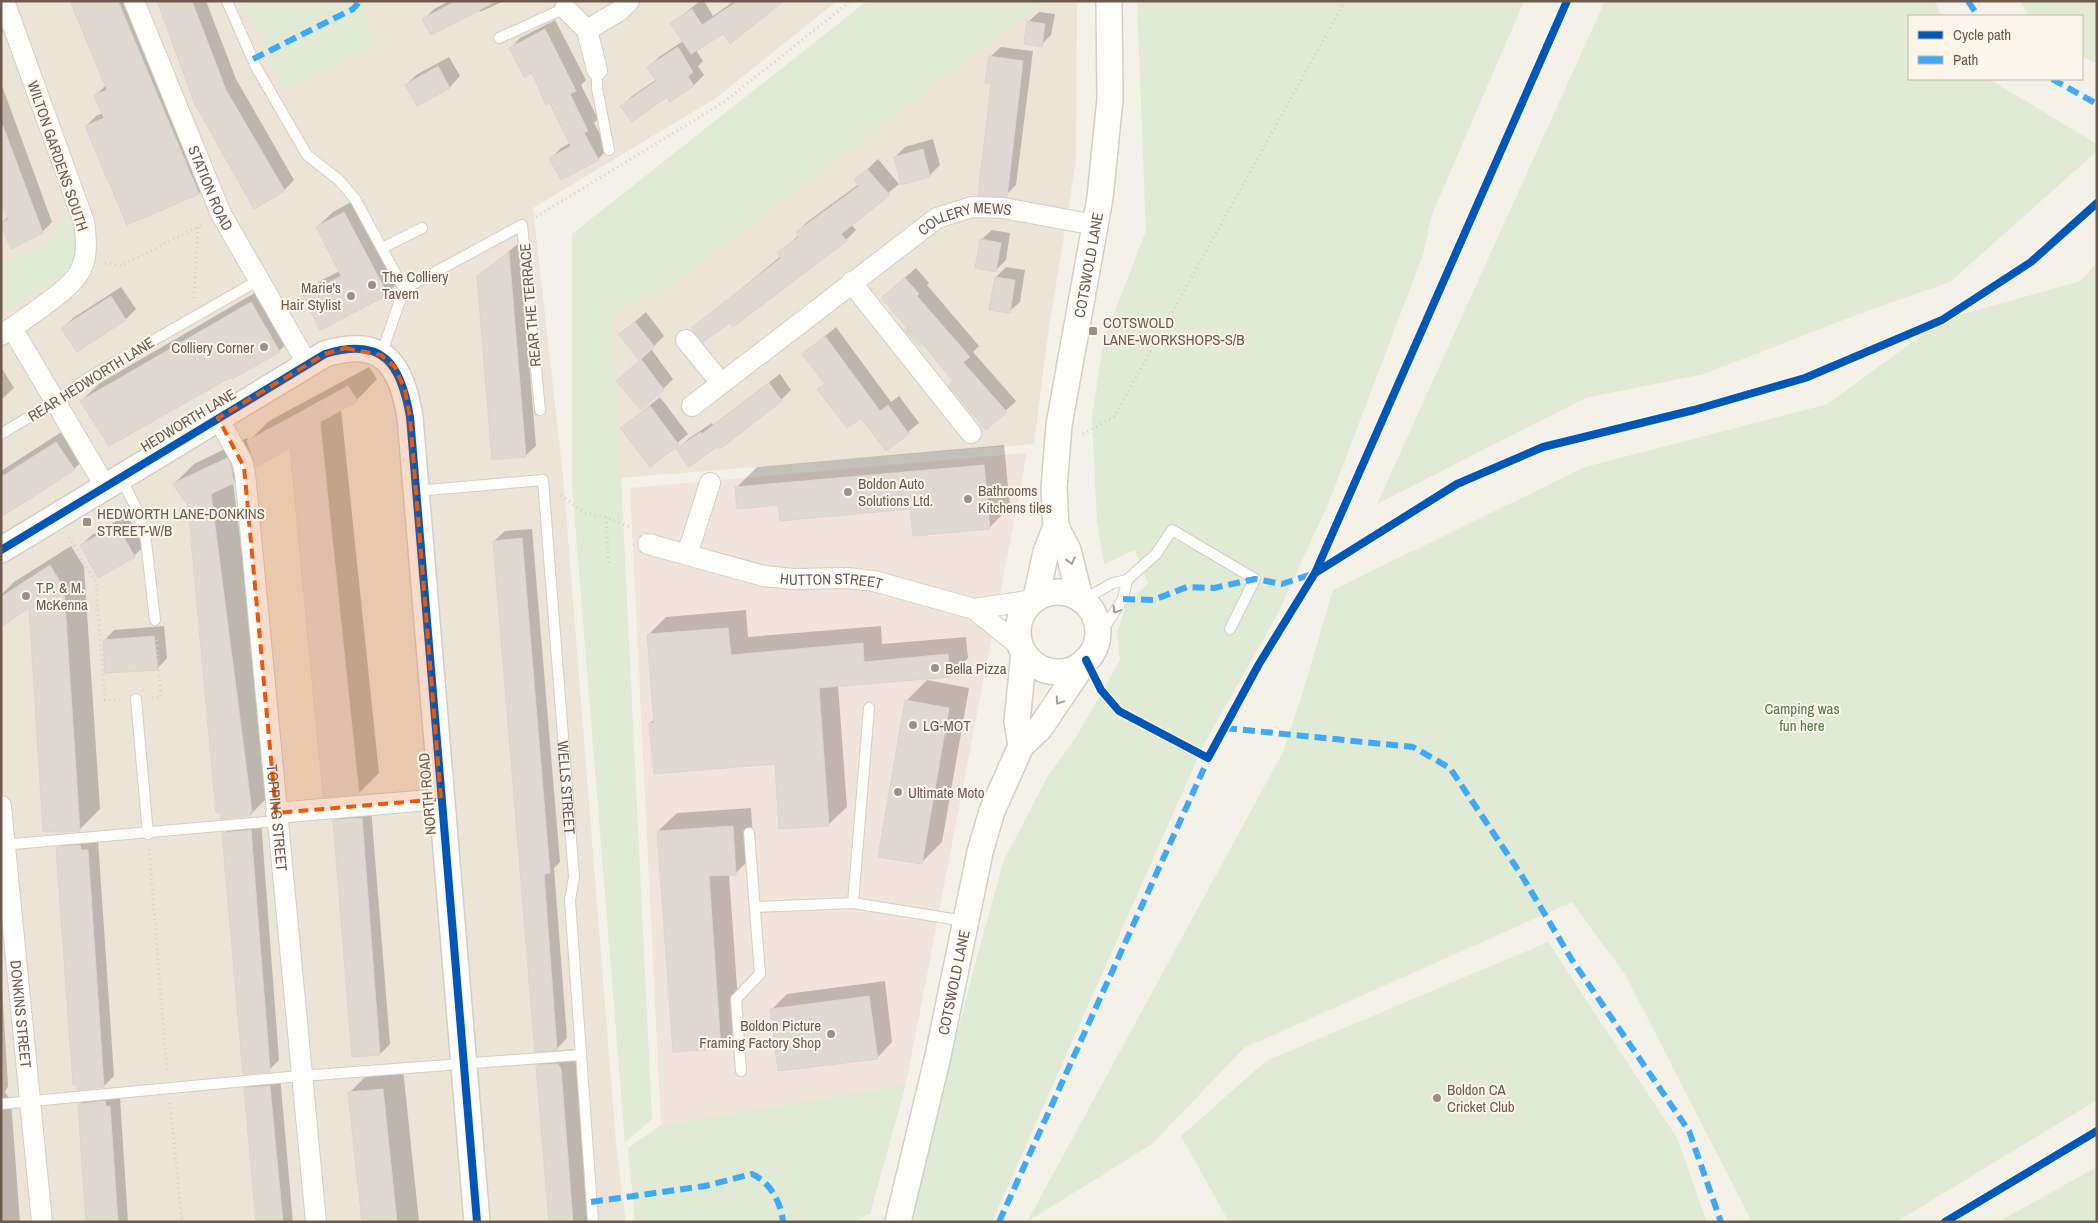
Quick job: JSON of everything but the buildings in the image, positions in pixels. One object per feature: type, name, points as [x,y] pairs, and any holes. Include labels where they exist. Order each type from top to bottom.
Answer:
[{"type":"street","name":"WILTON GARDENS SOUTH","points":[[4,1],[84,222],[87,241],[86,259],[74,283],[6,332]]},
{"type":"street","name":"STATION ROAD","points":[[134,1],[221,214],[308,365]]},
{"type":"street","points":[[586,30],[619,11],[629,1]]},
{"type":"street","name":"COTSWOLD LANE","points":[[1081,599],[1068,550],[1056,527],[1054,488],[1056,449],[1095,225],[1110,99],[1109,1]]},
{"type":"street","points":[[565,8],[586,30],[597,70]]},
{"type":"street","name":"COLLERY MEWS","points":[[692,406],[851,282],[937,218],[972,207],[1003,208],[1095,225]]},
{"type":"street","points":[[851,282],[971,433]]},
{"type":"street","points":[[6,332],[54,402],[113,482]]},
{"type":"street","points":[[686,340],[721,383]]},
{"type":"street","name":"HEDWORTH LANE","points":[[1,550],[325,354],[345,348],[362,349],[388,361]]},
{"type":"street","name":"NORTH ROAD","points":[[388,361],[405,390],[476,1222]]},
{"type":"street","name":"TOPPING STREET","points":[[218,418],[244,467],[316,1222]]},
{"type":"street","points":[[687,555],[710,483]]},
{"type":"street","name":"COTSWOLD LANE","points":[[1035,599],[1046,552],[1056,527]]},
{"type":"street","name":"HUTTON STREET","points":[[648,544],[764,576],[792,579],[847,578],[874,581],[974,608],[1035,599]]},
{"type":"street","points":[[1021,746],[1017,721],[1023,650],[1018,635],[1019,622],[1024,610],[1035,599],[1047,593],[1058,592],[1081,599],[1095,616],[1098,637],[1094,650],[1077,667],[1054,672],[1042,668],[1023,650]]},
{"type":"street","name":"HUTTON STREET","points":[[974,608],[1023,650]]},
{"type":"street","name":"COTSWOLD LANE","points":[[898,1222],[938,1056],[980,852],[992,811],[1021,746],[1040,728],[1086,660]]},
{"type":"street","points":[[276,817],[441,799]]},
{"type":"street","name":"DONKINS STREET","points":[[1,806],[3,845],[42,1222]]},
{"type":"lane","points":[[227,1],[256,67],[307,155],[339,180],[355,199],[404,289],[388,361]]},
{"type":"lane","points":[[499,38],[565,8]]},
{"type":"lane","points":[[597,70],[597,88],[609,150]]},
{"type":"lane","name":"REAR THE TERRACE","points":[[404,289],[522,225],[540,410]]},
{"type":"lane","points":[[382,248],[422,228]]},
{"type":"lane","name":"REAR HEDWORTH LANE","points":[[1,434],[54,402],[92,376],[259,280]]},
{"type":"lane","points":[[415,491],[543,480]]},
{"type":"lane","name":"WELLS STREET","points":[[543,480],[574,877],[570,900],[592,1222]]},
{"type":"lane","points":[[113,482],[137,510],[146,541],[155,620]]},
{"type":"lane","points":[[1081,599],[1113,583],[1127,580],[1156,554],[1172,530],[1255,579],[1230,629]]},
{"type":"lane","points":[[1098,637],[1123,599],[1127,580]]},
{"type":"lane","points":[[136,699],[148,834]]},
{"type":"lane","points":[[853,904],[868,708]]},
{"type":"lane","points":[[3,845],[148,834],[276,817]]},
{"type":"lane","points":[[741,1071],[736,998],[760,974],[749,833]]},
{"type":"lane","points":[[755,907],[853,904],[966,921]]},
{"type":"lane","points":[[1,1104],[301,1076],[580,1055]]},
{"type":"path","points":[[522,225],[724,102],[851,1]]},
{"type":"path","points":[[1056,449],[1114,417],[1345,1]]},
{"type":"path","points":[[86,259],[121,266],[221,214]]},
{"type":"path","points":[[192,318],[198,226]]},
{"type":"path","points":[[543,480],[585,514],[606,517],[645,533],[648,544]]},
{"type":"path","points":[[57,516],[96,583],[105,700],[161,697],[155,620]]},
{"type":"path","points":[[606,517],[609,567]]},
{"type":"path","points":[[148,834],[182,1222]]},
{"type":"highlighted area","points":[[345,348],[381,355],[395,367],[405,390],[410,417],[441,799],[276,813],[244,467],[218,418],[325,354]]},
{"type":"shaded area","points":[[1,1],[837,1],[716,98],[533,208],[563,475],[616,1144],[626,1222],[1,1222]]},
{"type":"shaded area","points":[[1045,1],[1077,1],[1076,160],[1047,341],[1034,444],[620,478],[613,310],[642,301],[675,283]]},
{"type":"shaded area","points":[[1027,453],[906,1084],[661,1125],[630,488]]},
{"type":"green space","points":[[244,1],[376,1],[362,10],[378,45],[282,91]]},
{"type":"green space","points":[[867,1],[1045,1],[675,283],[642,301],[613,310],[652,1119],[625,1142],[572,484],[572,234]]},
{"type":"green space","points":[[1137,1],[1524,1],[1431,217],[1424,252],[1329,502],[1277,615],[1204,744],[992,1222],[909,1222],[975,964],[1004,860],[1048,776],[1075,739],[1120,660],[1117,633],[1126,606],[1148,583],[1135,550],[1104,564],[1097,521],[1092,417],[1104,339],[1146,231]]},
{"type":"green space","points":[[1605,1],[1934,1],[1941,15],[1908,15],[1908,80],[1991,80],[2097,144],[2097,151],[1950,282],[1864,312],[1704,374],[1585,398],[1377,504]]},
{"type":"green space","points":[[2020,1],[2097,1],[2097,63],[2083,56],[2083,15],[2028,15]]},
{"type":"green space","points":[[66,210],[77,240],[71,271],[1,314],[1,262],[44,245],[61,223],[56,214]]},
{"type":"green space","name":"Camping was fun here","points":[[2097,262],[2097,1100],[1896,1222],[1752,1222],[1626,976],[1572,902],[1244,1048],[1152,1144],[1027,1222],[1283,752],[1333,590],[1585,467],[1828,404],[1942,320],[2081,281]]},
{"type":"green space","name":"Boldon CA Cricket Club","points":[[1548,942],[1677,1138],[1707,1222],[1229,1222],[1181,1136],[1266,1061]]},
{"type":"green space","points":[[906,1084],[870,1214],[850,1222],[635,1222],[628,1148],[661,1125]]},
{"type":"green space","points":[[2097,1167],[2097,1222],[1998,1222]]},
{"type":"marked path","points":[[253,59],[353,9],[360,1]]},
{"type":"marked path","points":[[1968,1],[1977,15]]},
{"type":"marked path","points":[[2054,80],[2097,104]]},
{"type":"marked path","points":[[1123,599],[1153,600],[1187,587],[1214,588],[1255,579],[1282,584],[1315,573]]},
{"type":"marked path","points":[[1225,728],[1413,747],[1450,768],[1522,876],[1572,960],[1689,1131],[1721,1222]]},
{"type":"marked path","points":[[999,1222],[1210,755]]},
{"type":"marked path","points":[[591,1202],[705,1186],[752,1174],[764,1182],[774,1194],[780,1207],[783,1222]]},
{"type":"cycle path","points":[[1086,660],[1101,690],[1119,711],[1208,758],[1259,664],[1315,573],[1567,1]]},
{"type":"cycle path","points":[[1315,573],[1457,484],[1543,447],[1694,410],[1805,378],[1942,320],[2031,262],[2097,203]]},
{"type":"cycle path","points":[[1,550],[325,354],[345,349],[362,349],[375,352],[386,359],[395,369],[401,383],[410,417],[477,1222]]},
{"type":"cycle path","points":[[1945,1222],[2097,1131]]},
{"type":"place","name":"The Colliery Tavern","points":[[372,285]]},
{"type":"place","name":"Marie's Hair Stylist","points":[[351,296]]},
{"type":"place","name":"COTSWOLD LANE-WORKSHOPS-S/B","points":[[1093,331]]},
{"type":"place","name":"Colliery Corner","points":[[264,347]]},
{"type":"place","name":"Boldon Auto Solutions Ltd.","points":[[848,492]]},
{"type":"place","name":"Bathrooms Kitchens tiles","points":[[968,499]]},
{"type":"place","name":"HEDWORTH LANE-DONKINS STREET-W/B","points":[[87,522]]},
{"type":"place","name":"T.P. & M. McKenna","points":[[26,596]]},
{"type":"place","name":"Bella Pizza","points":[[935,668]]},
{"type":"place","name":"LG-MOT","points":[[913,725]]},
{"type":"place","name":"Ultimate Moto","points":[[898,792]]},
{"type":"place","name":"Boldon Picture Framing Factory Shop","points":[[831,1034]]},
{"type":"place","name":"Boldon CA Cricket Club","points":[[1437,1098]]}]
